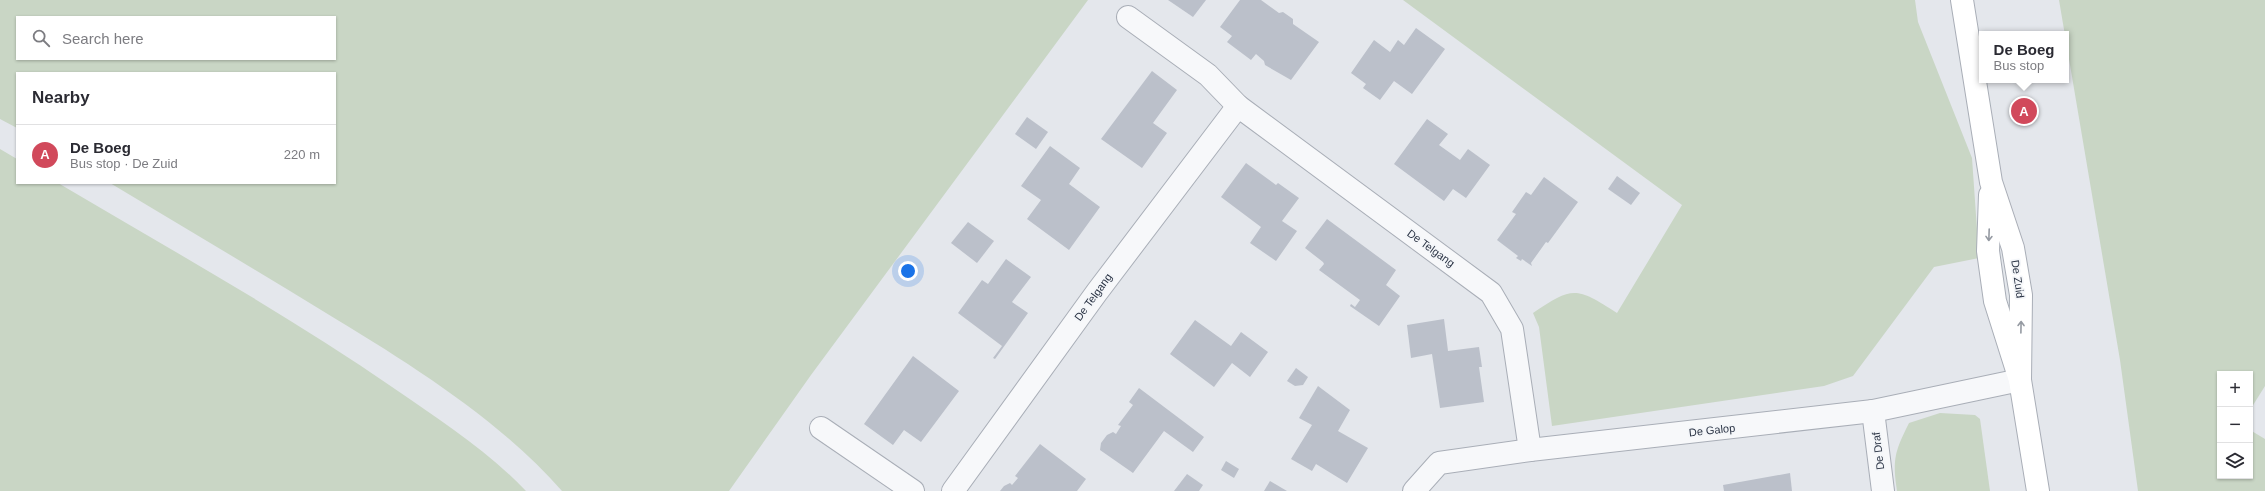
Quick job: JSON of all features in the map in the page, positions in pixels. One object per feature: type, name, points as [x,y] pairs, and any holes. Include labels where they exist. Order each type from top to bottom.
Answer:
[{"type":"street","name":"De Zuid","points":[[1962,0],[1991,182],[2013,248],[2021,295],[2020,380],[2038,491]]},
{"type":"street","name":"De Telgang","points":[[1128,17],[1208,75],[1238,106],[1492,293],[1512,329],[1530,450]]},
{"type":"street","name":"De Telgang","points":[[953,491],[1097,292],[1238,106]]},
{"type":"street","name":"De Galop","points":[[1414,491],[1439,463],[1530,450],[1873,411],[2020,380]]},
{"type":"street","name":"De Draf","points":[[1873,411],[1883,491]]},
{"type":"street","points":[[821,428],[913,491]]},
{"type":"green space","points":[[0,0],[1088,0],[811,375],[729,491],[562,491],[510,440],[451,393],[388,351],[112,184],[336,184],[336,72],[16,72],[16,127],[0,119]]},
{"type":"green space","points":[[1403,0],[1915,0],[1918,22],[1972,158],[1979,258],[1934,267],[1853,376],[1824,386],[1552,426],[1539,327],[1533,313],[1557,298],[1566,294],[1575,293],[1583,294],[1592,298],[1617,313],[1682,205]]},
{"type":"green space","points":[[2059,0],[2265,0],[2265,386],[2253,405],[2253,371],[2217,371],[2217,479],[2253,479],[2253,432],[2265,439],[2265,491],[2138,491],[2120,360],[2069,59],[2069,31],[2064,31]]},
{"type":"green space","points":[[0,149],[16,158],[16,184],[60,184],[271,309],[354,361],[446,424],[480,449],[526,491],[0,491]]},
{"type":"green space","points":[[1940,413],[1975,415],[1980,419],[1990,491],[1897,491],[1895,471],[1896,456],[1909,423]]},
{"type":"building","points":[[1168,0],[1206,0],[1193,17]]},
{"type":"building","points":[[1240,0],[1261,0],[1279,13],[1283,12],[1293,19],[1293,24],[1319,42],[1291,80],[1265,65],[1264,61],[1256,54],[1251,60],[1227,42],[1232,36],[1220,27]]},
{"type":"building","points":[[1416,28],[1445,49],[1412,94],[1394,81],[1380,100],[1363,88],[1366,84],[1351,73],[1374,40],[1390,52],[1398,40],[1404,45]]},
{"type":"building","points":[[1152,71],[1177,90],[1153,123],[1167,133],[1142,168],[1101,139]]},
{"type":"building","points":[[1027,117],[1048,132],[1036,149],[1015,134]]},
{"type":"building","points":[[1427,119],[1448,134],[1439,145],[1460,160],[1468,149],[1490,165],[1466,198],[1453,189],[1444,201],[1394,164]]},
{"type":"building","points":[[1050,146],[1080,168],[1069,184],[1100,207],[1069,250],[1027,219],[1041,200],[1021,186]]},
{"type":"building","points":[[1246,163],[1276,185],[1278,183],[1299,198],[1282,221],[1297,231],[1276,261],[1250,243],[1261,227],[1221,197]]},
{"type":"building","points":[[1617,176],[1640,193],[1631,205],[1608,189]]},
{"type":"building","points":[[1544,177],[1578,202],[1548,243],[1546,242],[1531,263],[1532,266],[1522,259],[1521,261],[1516,258],[1518,256],[1497,240],[1516,214],[1512,212],[1526,192],[1531,195]]},
{"type":"building","points":[[1327,219],[1396,270],[1386,285],[1400,296],[1379,326],[1350,306],[1351,304],[1355,307],[1360,300],[1319,270],[1324,264],[1323,262],[1305,248]]},
{"type":"building","points":[[968,222],[994,241],[977,263],[951,243]]},
{"type":"building","points":[[1006,259],[1031,277],[1012,302],[1028,313],[995,359],[993,358],[1002,346],[958,313],[982,280],[988,284]]},
{"type":"building","points":[[1444,319],[1448,351],[1479,347],[1482,367],[1479,367],[1484,402],[1440,408],[1432,354],[1411,358],[1407,325]]},
{"type":"building","points":[[1195,320],[1231,346],[1241,332],[1268,352],[1250,377],[1232,363],[1214,387],[1170,354]]},
{"type":"building","points":[[913,356],[959,391],[921,442],[904,430],[893,445],[864,424]]},
{"type":"building","points":[[1296,368],[1308,377],[1303,385],[1295,386],[1287,381]]},
{"type":"building","points":[[1318,386],[1350,410],[1338,431],[1368,448],[1347,483],[1316,464],[1312,471],[1291,459],[1312,425],[1299,418]]},
{"type":"building","points":[[1139,388],[1204,437],[1193,452],[1164,431],[1133,473],[1100,450],[1101,443],[1107,435],[1113,432],[1116,434],[1121,426],[1118,425],[1133,405],[1129,402]]},
{"type":"building","points":[[1040,444],[1086,479],[1077,491],[1000,491],[1004,486],[1010,483],[1012,485],[1018,478],[1015,476]]},
{"type":"building","points":[[1226,461],[1239,469],[1234,478],[1221,470]]},
{"type":"building","points":[[1790,473],[1792,491],[1724,491],[1723,485]]},
{"type":"building","points":[[1187,474],[1203,485],[1199,491],[1174,491]]},
{"type":"building","points":[[1270,481],[1287,491],[1264,491]]},
{"type":"place","name":"De Boeg","points":[[2024,111]]}]
